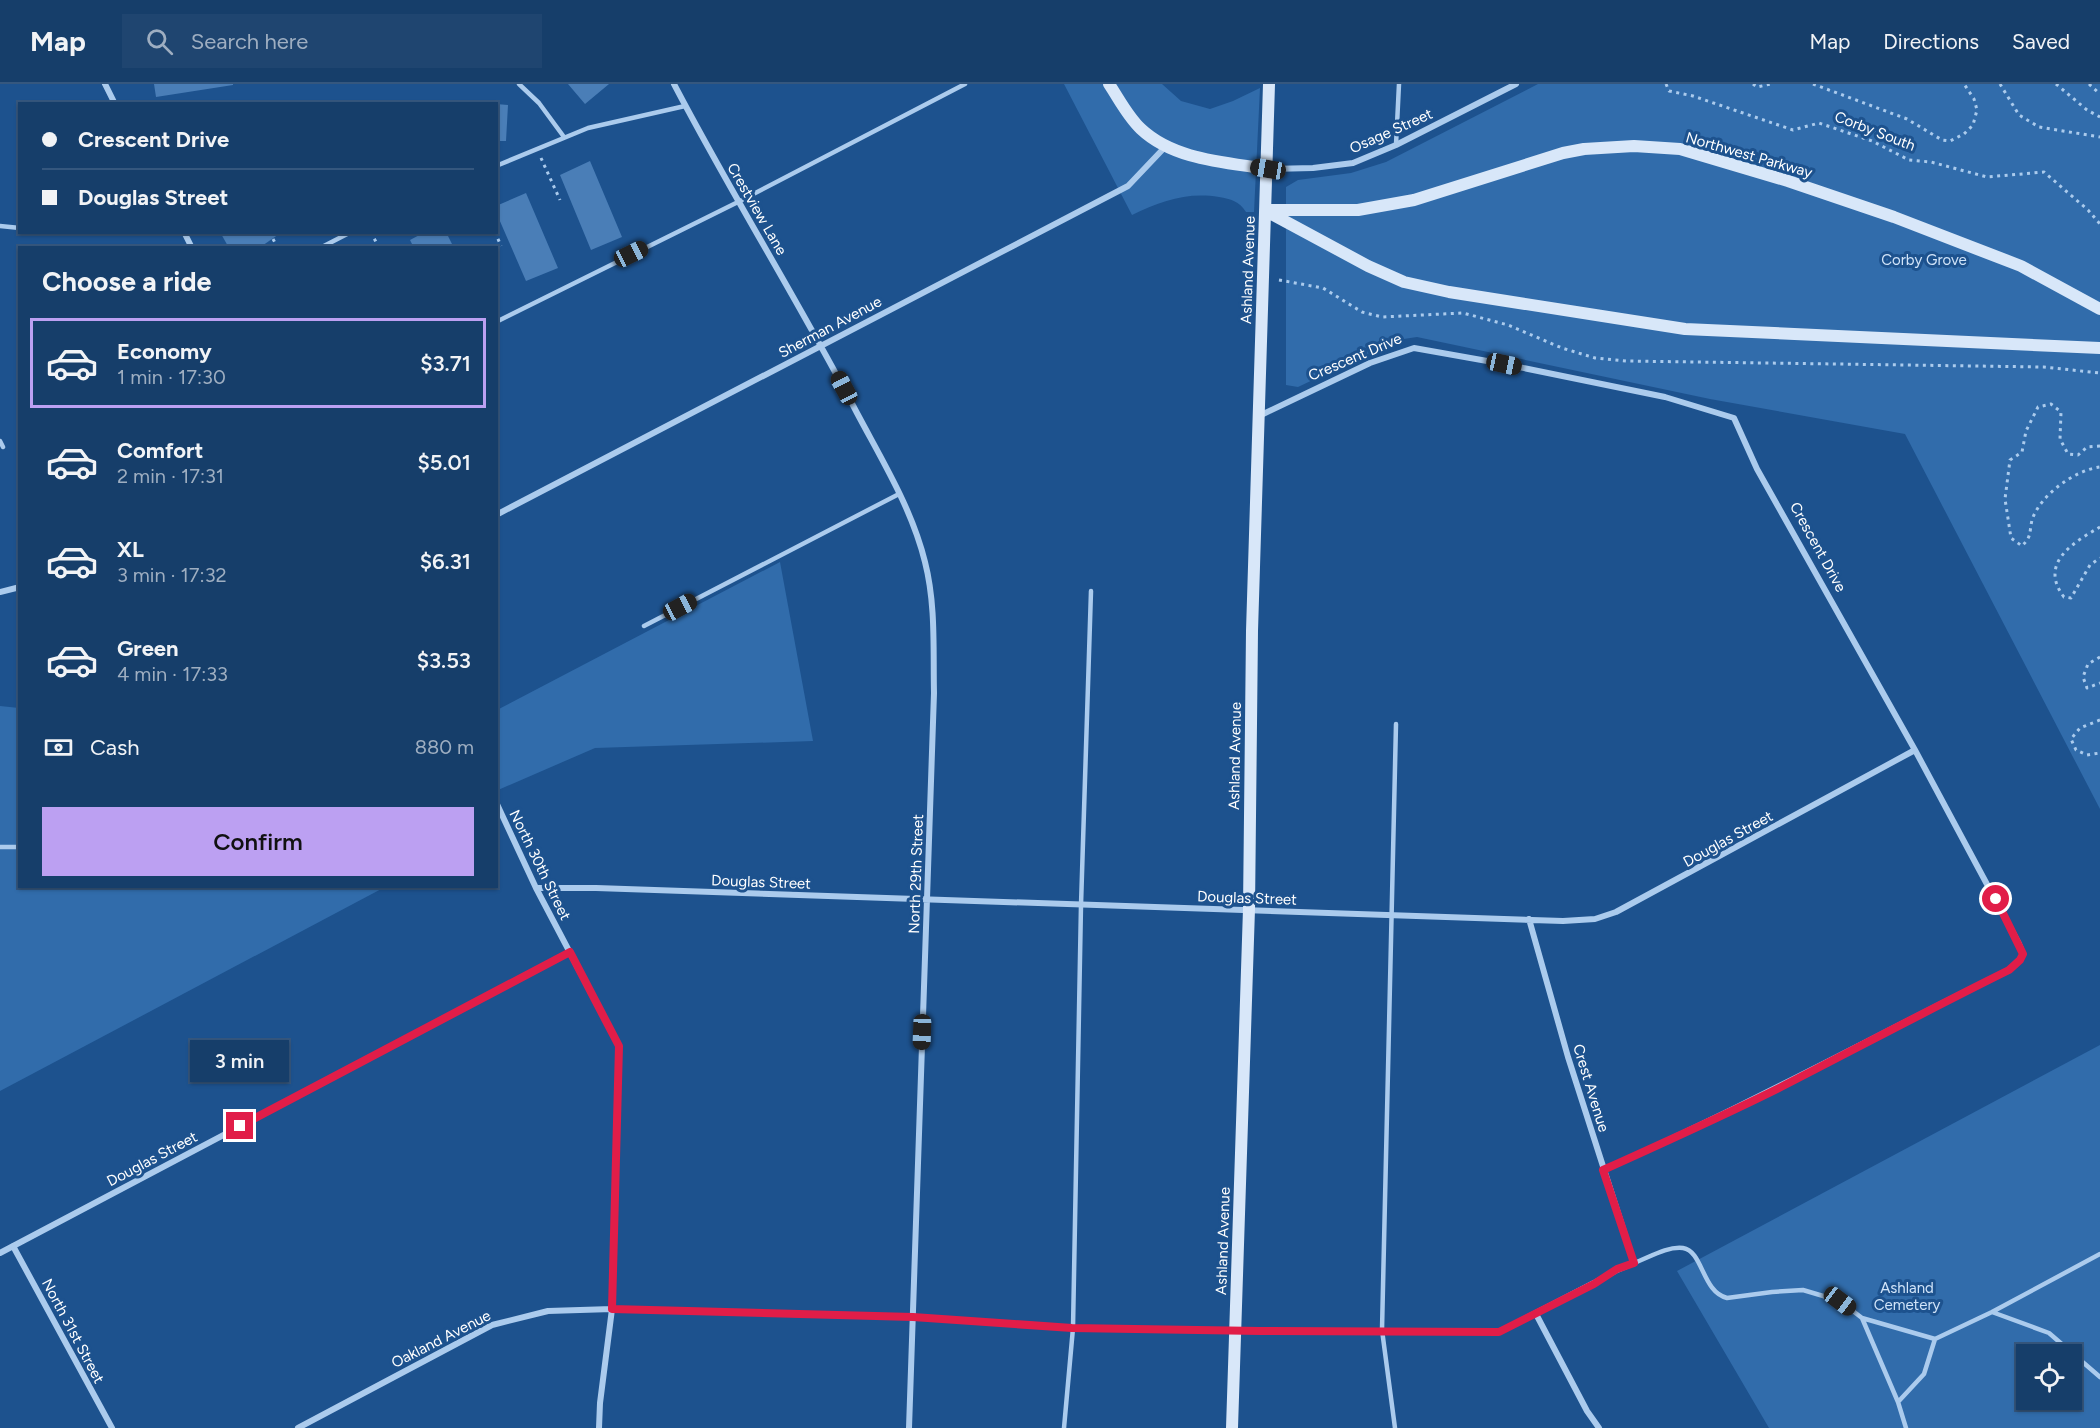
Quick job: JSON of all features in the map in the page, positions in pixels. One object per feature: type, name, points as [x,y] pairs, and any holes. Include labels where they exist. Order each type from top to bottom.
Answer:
[{"type":"street","points":[[105,84],[114,102]]},
{"type":"street","name":"Crestview Lane","points":[[674,84],[738,202],[822,345]]},
{"type":"street","points":[[1109,84],[1125,110],[1141,129],[1165,147],[1205,159],[1268,169]]},
{"type":"street","name":"Ashland Avenue","points":[[1232,1428],[1249,909],[1252,631],[1269,84]]},
{"type":"street","name":"Osage Street","points":[[1268,169],[1313,168],[1353,163],[1396,145],[1516,84]]},
{"type":"street","name":"Northwest Parkway","points":[[1265,210],[1358,210],[1414,200],[1563,153],[1584,149],[1634,146],[1680,149],[1788,181],[2021,266],[2100,309]]},
{"type":"street","name":"Sherman Avenue","points":[[498,514],[1128,186],[1165,147]]},
{"type":"street","points":[[1265,210],[1368,266],[1395,278],[1438,290],[1472,296],[1685,329],[2100,348]]},
{"type":"street","name":"North 29th Street","points":[[822,345],[913,523],[925,563],[932,605],[934,693],[909,1428]]},
{"type":"street","name":"Crescent Drive","points":[[1258,416],[1370,363],[1414,348],[1665,397],[1734,418],[1757,469],[1915,750],[1996,899],[2023,954],[2009,970],[1685,1133],[1603,1170]]},
{"type":"street","points":[[0,592],[18,588]]},
{"type":"street","name":"Douglas Street","points":[[536,888],[596,888],[1563,921],[1594,919],[1616,912],[1915,750]]},
{"type":"street","name":"North 30th Street","points":[[498,806],[536,888],[619,1046],[612,1309],[599,1428]]},
{"type":"street","name":"Crest Avenue","points":[[1529,919],[1568,1057],[1634,1263]]},
{"type":"street","name":"Douglas Street","points":[[0,1252],[570,952]]},
{"type":"street","name":"North 31st Street","points":[[13,1246],[112,1428]]},
{"type":"street","name":"Oakland Avenue","points":[[298,1428],[492,1325],[548,1311],[612,1309],[913,1317],[1072,1328],[1499,1332],[1617,1269],[1634,1263]]},
{"type":"street","points":[[1536,1314],[1587,1411],[1599,1428]]},
{"type":"lane","points":[[519,84],[539,103],[564,137]]},
{"type":"lane","points":[[498,321],[738,202],[965,84]]},
{"type":"lane","points":[[1396,145],[1399,84]]},
{"type":"lane","points":[[498,165],[588,128],[685,106]]},
{"type":"lane","points":[[0,226],[18,228]]},
{"type":"lane","points":[[324,246],[347,234]]},
{"type":"lane","points":[[0,441],[3,447]]},
{"type":"lane","points":[[644,626],[899,494]]},
{"type":"lane","points":[[1064,1428],[1072,1328],[1081,905],[1091,591]]},
{"type":"lane","points":[[1395,1428],[1382,1330],[1396,724]]},
{"type":"lane","points":[[0,847],[18,847]]},
{"type":"lane","points":[[1634,1263],[1667,1250],[1684,1248],[1692,1253],[1713,1292],[1720,1296],[1727,1298],[1803,1290],[1840,1301],[1862,1318],[1935,1338],[1992,1312],[2100,1254]]},
{"type":"lane","points":[[1992,1312],[2049,1333],[2100,1377]]},
{"type":"lane","points":[[1862,1318],[1898,1402],[1906,1428]]},
{"type":"lane","points":[[1898,1402],[1924,1374],[1935,1338]]},
{"type":"path","name":"Corby South","points":[[1666,84],[1669,91],[1693,96],[1793,130],[1819,123],[1872,141],[1909,160],[1931,162],[1987,177],[2044,172],[2088,210],[2100,224]]},
{"type":"path","points":[[1753,84],[1757,87],[1771,84]]},
{"type":"path","name":"Corby South","points":[[1813,84],[1907,119],[1942,140],[1950,141],[1964,134],[1973,125],[1977,110],[1974,99],[1964,84]]},
{"type":"path","points":[[2000,84],[2019,115],[2040,127],[2100,137]]},
{"type":"path","points":[[2056,84],[2087,110],[2100,117]]},
{"type":"path","points":[[2089,84],[2100,94]]},
{"type":"path","points":[[536,149],[560,200]]},
{"type":"path","points":[[496,234],[501,246]]},
{"type":"path","points":[[273,239],[277,246]]},
{"type":"path","points":[[2100,446],[2087,447],[2078,455],[2068,454],[2060,439],[2061,412],[2051,404],[2038,407],[2026,431],[2022,452],[2010,460],[2005,499],[2011,538],[2022,546],[2030,539],[2032,519],[2058,485],[2088,468],[2100,467]]},
{"type":"path","points":[[2100,527],[2073,542],[2058,560],[2056,588],[2064,597],[2071,598],[2090,565],[2100,558]]},
{"type":"path","points":[[2100,657],[2088,664],[2083,677],[2087,688],[2100,683]]},
{"type":"path","points":[[2100,720],[2080,728],[2071,739],[2076,750],[2087,755],[2100,753]]},
{"type":"green space","points":[[1064,84],[1162,84],[1181,101],[1210,109],[1260,88],[1254,212],[1246,212],[1238,203],[1227,199],[1196,196],[1164,202],[1132,215]]},
{"type":"green space","name":"Corby Grove","points":[[1538,84],[2100,84],[2100,809],[1905,434],[1710,399],[1417,337],[1397,340],[1298,387],[1286,385],[1286,187],[1298,180],[1351,173],[1386,162]]},
{"type":"green space","points":[[780,562],[813,741],[595,748],[498,790],[498,709]]},
{"type":"green space","points":[[0,706],[18,708],[18,888],[383,888],[0,1091]]},
{"type":"green space","name":"Ashland Cemetery","points":[[2100,1045],[2100,1428],[1769,1428],[1677,1271]]},
{"type":"building","points":[[154,84],[233,84],[233,85],[156,97]]},
{"type":"building","points":[[568,84],[609,84],[585,104]]},
{"type":"building","points":[[498,104],[508,105],[506,141],[498,141]]},
{"type":"building","points":[[590,161],[622,237],[591,250],[560,175]]},
{"type":"building","points":[[526,193],[558,268],[526,281],[498,217],[498,205]]},
{"type":"building","points":[[221,234],[279,234],[262,246],[228,246]]},
{"type":"building","points":[[421,234],[447,234],[453,246],[413,246],[410,240]]},
{"type":"route","points":[[240,1126],[570,952],[619,1046],[612,1309],[913,1317],[1072,1328],[1499,1332],[1594,1284],[1617,1269],[1634,1263],[1603,1170],[1780,1087],[2009,970],[2023,954],[1996,899]]}]
